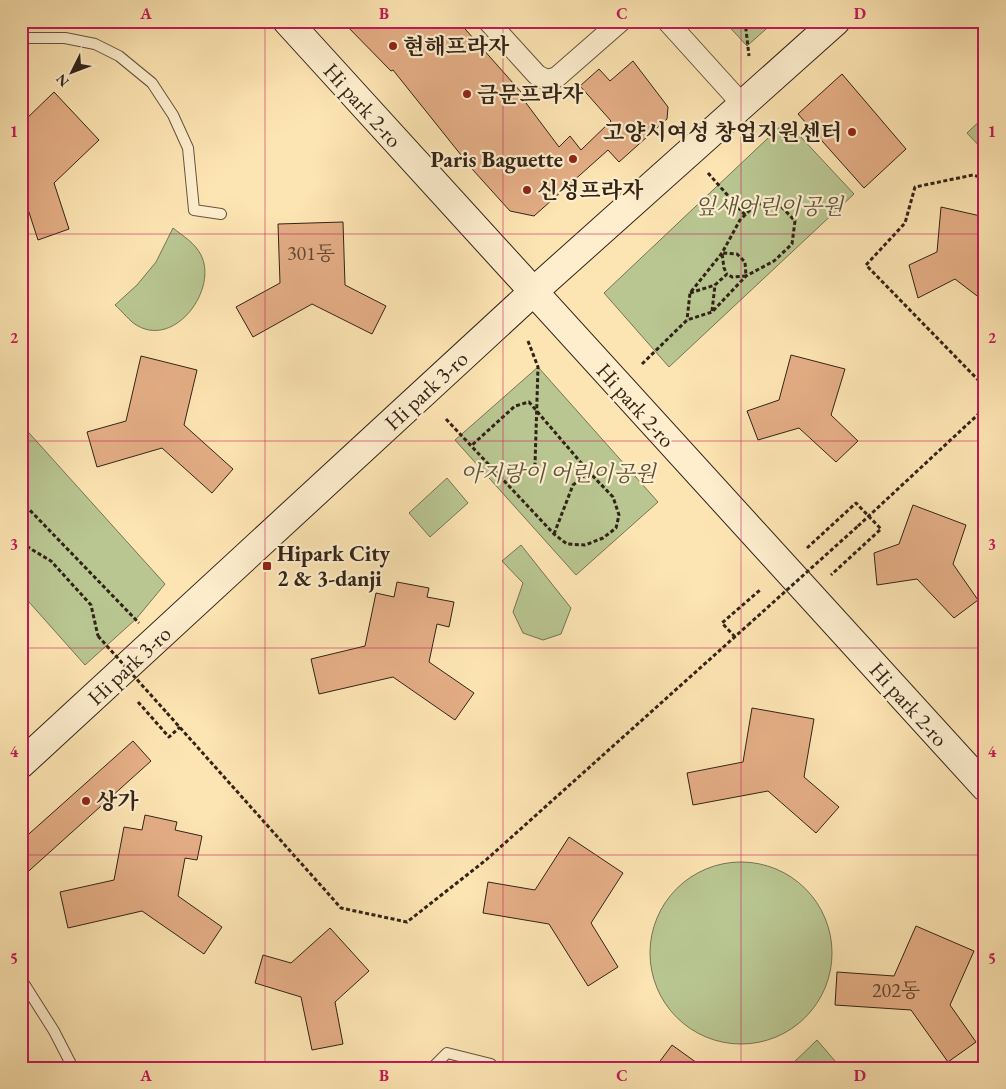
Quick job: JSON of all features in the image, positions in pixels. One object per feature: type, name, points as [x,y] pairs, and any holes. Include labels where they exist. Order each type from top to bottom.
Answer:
[{"type":"street","name":"Hi park 2-ro","points":[[287,21],[985,787]]},
{"type":"street","points":[[488,21],[537,75],[546,80],[557,77],[621,21]]},
{"type":"street","points":[[667,21],[742,104]]},
{"type":"street","name":"Hi park 3-ro","points":[[21,764],[533,292],[836,21]]},
{"type":"lane","points":[[21,38],[65,38],[95,44],[119,56],[152,83],[173,115],[188,148],[194,210],[221,214]]},
{"type":"lane","points":[[21,979],[54,1031],[73,1068]]},
{"type":"lane","points":[[432,1068],[447,1053],[491,1064],[494,1068]]},
{"type":"path","points":[[747,22],[749,56]]},
{"type":"path","points":[[708,173],[745,215]]},
{"type":"path","points":[[985,179],[973,175],[915,186],[905,223],[866,265],[985,387]]},
{"type":"path","points":[[642,364],[687,320],[712,312],[746,276],[774,261],[792,244],[795,221],[780,204],[756,204],[740,220],[722,253],[690,293],[687,320]]},
{"type":"path","points":[[722,253],[724,268],[727,274],[732,277],[746,276]]},
{"type":"path","points":[[722,253],[736,254],[741,258],[745,262],[746,276]]},
{"type":"path","points":[[690,293],[715,285],[727,274]]},
{"type":"path","points":[[712,312],[715,285]]},
{"type":"path","points":[[528,341],[538,367],[535,465]]},
{"type":"path","points":[[446,419],[471,446],[554,534],[567,544],[585,546],[603,538],[616,528],[619,515],[613,497],[529,402],[515,406],[471,446]]},
{"type":"path","points":[[21,543],[51,561],[91,605],[98,636],[341,908],[407,922],[486,860],[858,526],[985,408]]},
{"type":"path","points":[[554,534],[573,485],[589,472]]},
{"type":"path","points":[[21,501],[141,625]]},
{"type":"path","points":[[807,548],[856,503],[869,515],[881,529],[831,575]]},
{"type":"path","points":[[735,637],[722,623],[760,590]]},
{"type":"path","points":[[138,702],[169,737],[180,728]]},
{"type":"green space","points":[[724,21],[775,21],[747,46]]},
{"type":"green space","points":[[985,116],[985,152],[967,133]]},
{"type":"green space","name":"잎새어린이공원","points":[[786,121],[854,194],[669,367],[604,293]]},
{"type":"green space","points":[[173,228],[192,243],[201,255],[205,269],[204,283],[199,298],[179,322],[166,329],[152,330],[135,324],[115,305],[137,285],[156,262]]},
{"type":"green space","name":"아지랑이 어린이공원","points":[[538,367],[658,502],[576,575],[455,440]]},
{"type":"green space","points":[[21,424],[165,584],[136,619],[85,665],[21,593]]},
{"type":"green space","points":[[447,478],[468,503],[430,537],[409,513]]},
{"type":"green space","points":[[521,545],[571,608],[561,634],[543,640],[523,633],[513,612],[523,583],[502,561]]},
{"type":"green space","points":[[750,862],[768,865],[784,872],[806,888],[822,910],[829,926],[832,953],[829,980],[822,996],[806,1018],[784,1034],[768,1041],[732,1044],[714,1041],[698,1034],[683,1024],[670,1011],[660,996],[653,980],[650,944],[653,926],[660,910],[670,895],[683,882],[698,872],[714,865]]},
{"type":"green space","points":[[817,1040],[841,1068],[788,1068]]},
{"type":"building","points":[[342,21],[458,21],[529,101],[526,103],[559,147],[570,136],[581,150],[611,121],[580,86],[599,69],[610,81],[633,61],[668,107],[667,119],[619,162],[608,150],[534,216],[510,211],[473,170],[393,70],[391,71]]},
{"type":"building","name":"고양시여성 창업지원센터","points":[[842,74],[906,149],[864,188],[798,114]]},
{"type":"building","points":[[54,92],[99,140],[54,183],[69,229],[38,240],[21,188],[21,124]]},
{"type":"building","points":[[941,207],[985,217],[985,302],[955,279],[918,298],[909,265],[937,252]]},
{"type":"building","points":[[343,222],[345,285],[386,306],[372,334],[312,304],[253,337],[236,307],[280,283],[278,224]]},
{"type":"building","points":[[791,355],[845,369],[831,415],[858,441],[836,462],[799,428],[758,440],[747,411],[779,400]]},
{"type":"building","points":[[141,356],[197,370],[184,425],[233,469],[212,493],[162,448],[97,467],[87,432],[126,421]]},
{"type":"building","points":[[913,505],[966,525],[953,564],[978,600],[954,618],[917,579],[877,585],[874,553],[899,544]]},
{"type":"building","points":[[397,582],[429,588],[427,597],[454,602],[449,627],[437,624],[429,662],[474,693],[455,720],[393,677],[319,694],[311,659],[365,646],[376,593],[394,597]]},
{"type":"building","points":[[752,708],[814,719],[804,777],[839,807],[816,833],[768,791],[693,805],[687,773],[743,762]]},
{"type":"building","name":"상가","points":[[133,741],[151,761],[21,878],[21,841]]},
{"type":"building","points":[[145,815],[177,822],[175,830],[202,836],[197,860],[185,858],[178,896],[222,927],[204,954],[142,911],[68,928],[60,892],[114,880],[124,827],[142,830]]},
{"type":"building","points":[[569,837],[623,873],[591,923],[618,967],[588,986],[549,924],[483,913],[488,882],[535,890]]},
{"type":"building","points":[[916,926],[974,951],[950,1005],[976,1042],[948,1062],[911,1010],[835,1005],[837,972],[894,976]]},
{"type":"building","points":[[330,928],[369,971],[335,1002],[343,1044],[312,1050],[301,997],[255,983],[263,955],[291,963]]},
{"type":"building","points":[[672,1045],[704,1068],[655,1068]]},
{"type":"place","name":"현해프라자","points":[[393,46]]},
{"type":"place","name":"금문프라자","points":[[467,94]]},
{"type":"place","name":"고양시여성 창업지원센터","points":[[852,132]]},
{"type":"place","name":"Paris Baguette","points":[[573,159]]},
{"type":"place","name":"신성프라자","points":[[527,190]]},
{"type":"place","name":"Hipark City 2 & 3-danji","points":[[267,566]]},
{"type":"place","name":"상가","points":[[86,801]]}]
